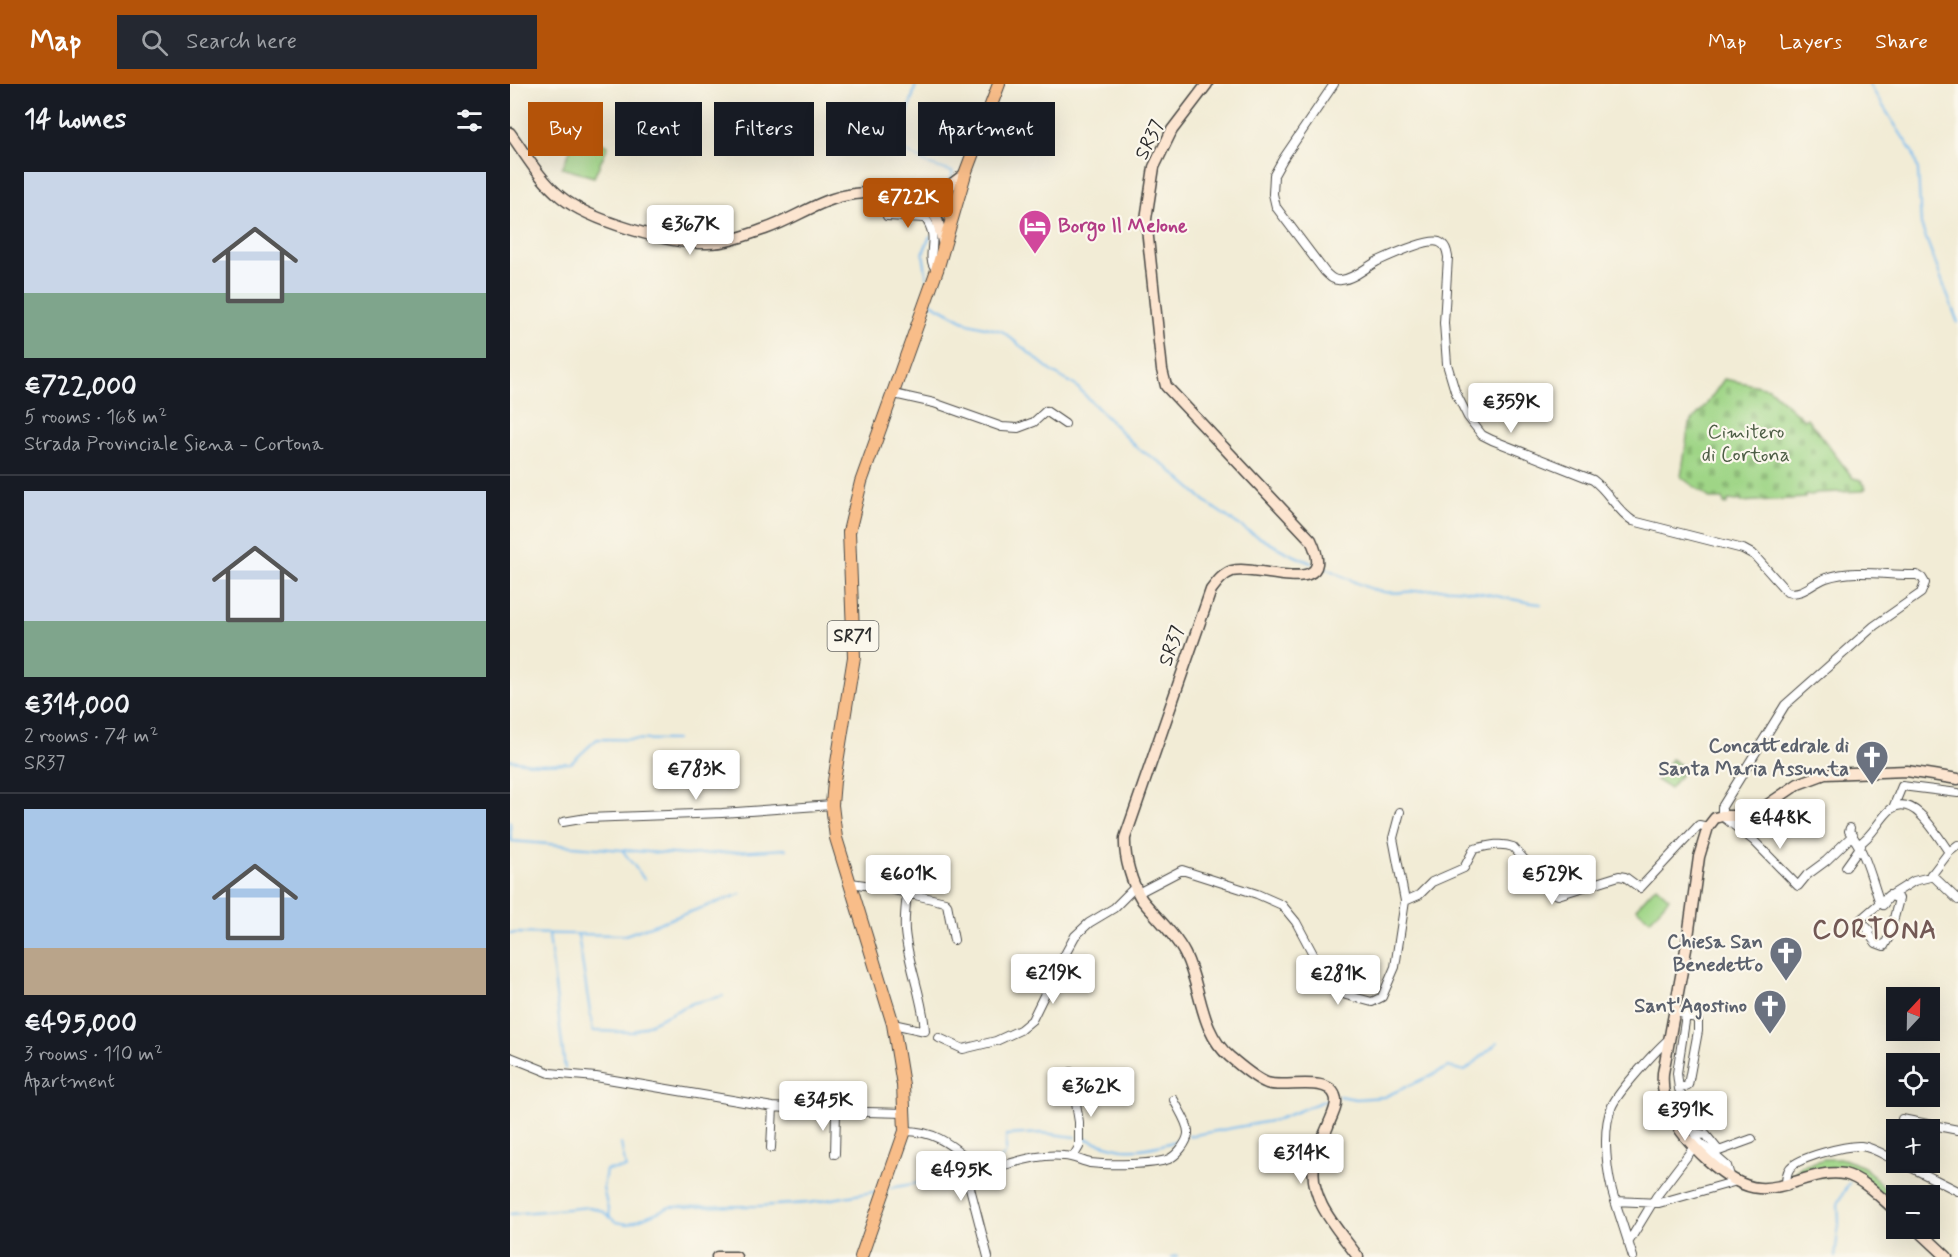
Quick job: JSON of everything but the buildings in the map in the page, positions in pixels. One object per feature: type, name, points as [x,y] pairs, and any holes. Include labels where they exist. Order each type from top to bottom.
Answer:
[{"type":"main road","name":"SR71","points":[[861,1257],[905,1131],[905,1113],[895,1025],[836,838],[832,805],[854,657],[849,532],[861,482],[937,270],[965,174],[999,84]]},
{"type":"main road","name":"SR37","points":[[1207,84],[1172,130],[1154,167],[1146,219],[1162,370],[1166,386],[1311,540],[1318,555],[1317,568],[1311,574],[1301,576],[1246,570],[1232,572],[1223,576],[1211,590],[1125,838],[1126,854],[1137,890],[1184,952],[1207,1024],[1215,1041],[1258,1079],[1268,1084],[1326,1085],[1335,1095],[1335,1108],[1314,1166],[1315,1179],[1323,1208],[1358,1257]]},
{"type":"main road","points":[[510,133],[548,184],[575,207],[612,223],[688,242],[709,243],[736,238],[770,228],[842,196],[857,193],[886,194],[917,199],[936,196],[948,198],[955,208],[942,210],[928,206],[917,199]]},
{"type":"main road","points":[[936,196],[965,174]]},
{"type":"main road","points":[[928,206],[937,219],[945,245]]},
{"type":"main road","points":[[1886,1203],[1859,1181],[1847,1175],[1831,1173],[1786,1186],[1761,1188],[1734,1179],[1694,1147],[1670,1113],[1662,1086],[1663,1073],[1687,944],[1699,857],[1708,827],[1715,819],[1722,816],[1742,816],[1757,812],[1798,784],[1825,774],[1907,771],[1958,779]]},
{"type":"main road","points":[[1928,1239],[1947,1257]]},
{"type":"main road","points":[[717,1257],[733,1257]]},
{"type":"street","points":[[1334,84],[1282,159],[1274,175],[1273,194],[1276,207],[1325,272],[1331,279],[1339,281],[1379,261],[1431,241],[1441,242],[1447,249],[1448,257],[1444,323],[1447,364],[1455,391],[1468,417],[1482,435],[1593,480],[1603,487],[1621,514],[1633,521],[1743,549],[1754,555],[1788,592],[1795,594],[1825,578],[1849,574],[1917,575],[1922,578],[1925,583],[1921,593],[1874,626],[1785,705],[1722,807],[1722,816],[1745,833],[1798,886],[1827,861],[1851,832],[1860,845],[1880,903]]},
{"type":"street","points":[[886,194],[887,216],[925,218],[934,238],[931,259],[932,266],[937,270]]},
{"type":"street","points":[[894,394],[934,403],[1002,427],[1018,428],[1034,422],[1046,411],[1065,424]]},
{"type":"street","points":[[1846,867],[1860,845],[1893,808],[1902,786],[1902,776],[1958,783]]},
{"type":"street","points":[[1902,786],[1958,793]]},
{"type":"street","points":[[564,822],[587,818],[722,813],[832,805]]},
{"type":"street","points":[[1893,808],[1906,805],[1920,813],[1949,852]]},
{"type":"street","points":[[939,1038],[963,1049],[996,1041],[1020,1030],[1032,1020],[1075,936],[1089,923],[1114,908],[1137,890],[1182,870],[1257,894],[1282,905],[1296,922],[1328,982],[1346,995],[1372,1002],[1382,997],[1395,967],[1405,901],[1393,838],[1400,812]]},
{"type":"street","points":[[1405,901],[1419,895],[1432,882],[1464,868],[1474,849],[1508,845],[1514,847],[1558,895],[1619,876],[1625,877],[1640,888],[1699,825],[1708,827]]},
{"type":"street","points":[[1890,896],[1899,899],[1889,937],[1884,946],[1876,943],[1868,933],[1870,931],[1860,920],[1880,903],[1883,905],[1890,896],[1914,881],[1927,878],[1958,845]]},
{"type":"street","points":[[1931,874],[1958,900]]},
{"type":"street","points":[[851,884],[945,902],[948,904],[954,940]]},
{"type":"street","points":[[895,1025],[925,1031],[924,1014],[905,929],[907,893]]},
{"type":"street","points":[[1674,1011],[1698,1019],[1698,1031],[1688,1084],[1679,1089]]},
{"type":"street","points":[[1615,1201],[1652,1203],[1734,1179],[1727,1166],[1698,1141],[1679,1089],[1677,1073],[1686,1015]]},
{"type":"street","points":[[1633,1257],[1615,1201],[1607,1157],[1608,1118],[1617,1096],[1670,1038]]},
{"type":"street","points":[[510,1057],[550,1073],[596,1077],[773,1107],[905,1113]]},
{"type":"street","points":[[1071,1072],[1079,1147],[1072,1157]]},
{"type":"street","points":[[988,1257],[968,1179],[974,1172],[1035,1156],[1066,1155],[1090,1163],[1143,1163],[1170,1158],[1184,1145],[1188,1133],[1173,1100]]},
{"type":"street","points":[[771,1148],[773,1107]]},
{"type":"street","points":[[835,1154],[836,1111]]},
{"type":"street","points":[[1940,1126],[1958,1130]]},
{"type":"street","points":[[905,1131],[933,1134],[983,1170]]},
{"type":"street","points":[[1695,1133],[1706,1135],[1719,1151],[1752,1139]]},
{"type":"street","points":[[1786,1186],[1786,1177],[1790,1168],[1829,1150],[1864,1146],[1886,1156]]},
{"type":"street","points":[[1627,1244],[1652,1203],[1694,1147]]},
{"type":"street","points":[[1921,1173],[1958,1191]]},
{"type":"green space","points":[[603,144],[608,146],[594,177],[562,168],[567,156],[603,156]]},
{"type":"green space","name":"Cimitero di Cortona","points":[[1724,379],[1769,388],[1804,420],[1807,418],[1853,478],[1861,480],[1866,488],[1862,491],[1816,493],[1812,496],[1805,495],[1805,498],[1741,502],[1740,499],[1738,501],[1728,500],[1727,504],[1724,504],[1723,499],[1711,499],[1681,477],[1689,424]]},
{"type":"green space","points":[[1671,759],[1685,768],[1670,789],[1656,780]]},
{"type":"green space","points":[[1656,886],[1669,898],[1650,920],[1636,908]]},
{"type":"green space","points":[[1824,1159],[1844,1159],[1864,1167],[1886,1190],[1886,1198],[1861,1177],[1798,1176],[1796,1171],[1802,1166]]},
{"type":"waterway","points":[[916,84],[907,117],[904,150],[930,165],[953,172],[950,180]]},
{"type":"waterway","points":[[1869,84],[1913,153],[1918,170],[1921,225],[1958,323]]},
{"type":"waterway","points":[[927,279],[923,253],[930,236]]},
{"type":"waterway","points":[[929,302],[968,323],[1002,331],[1054,373],[1076,386],[1137,448],[1163,464],[1211,506],[1248,531],[1311,563]]},
{"type":"waterway","points":[[1320,565],[1359,584],[1384,592],[1454,589],[1541,604]]},
{"type":"waterway","points":[[510,760],[538,764],[571,763],[597,739],[676,740]]},
{"type":"waterway","points":[[510,822],[511,841],[685,855],[786,849]]},
{"type":"waterway","points":[[623,851],[644,879]]},
{"type":"waterway","points":[[510,933],[625,935],[741,894]]},
{"type":"waterway","points":[[549,935],[565,1069]]},
{"type":"waterway","points":[[578,935],[593,1031],[632,1032],[693,1003],[723,996]]},
{"type":"waterway","points":[[1339,1096],[1356,1099],[1384,1097],[1449,1067],[1465,1071],[1497,1043]]},
{"type":"waterway","points":[[1189,1136],[1276,1120],[1331,1098]]},
{"type":"waterway","points":[[980,1166],[997,1163],[1006,1153],[1006,1135],[1042,1133],[1076,1137]]},
{"type":"waterway","points":[[1082,1138],[1118,1148],[1131,1149],[1154,1147],[1184,1138]]},
{"type":"waterway","points":[[610,1217],[603,1188],[606,1170],[626,1168],[621,1144]]},
{"type":"waterway","points":[[890,1188],[969,1172]]},
{"type":"waterway","points":[[1835,1257],[1839,1223],[1838,1202],[1849,1183]]},
{"type":"waterway","points":[[510,1214],[590,1207],[602,1211],[616,1222],[628,1224],[670,1207],[809,1203],[879,1191]]},
{"type":"waterway","points":[[1172,1257],[1177,1256]]},
{"type":"place","name":"Borgo Il Melone","points":[[1035,255]]},
{"type":"place","name":"Concattedrale di Santa Maria Assunta","points":[[1872,786]]},
{"type":"place","name":"Chiesa San Benedetto","points":[[1786,982]]},
{"type":"place","name":"Sant'Agostino","points":[[1770,1035]]},
{"type":"district","name":"CORTONA","points":[[1875,931]]}]
